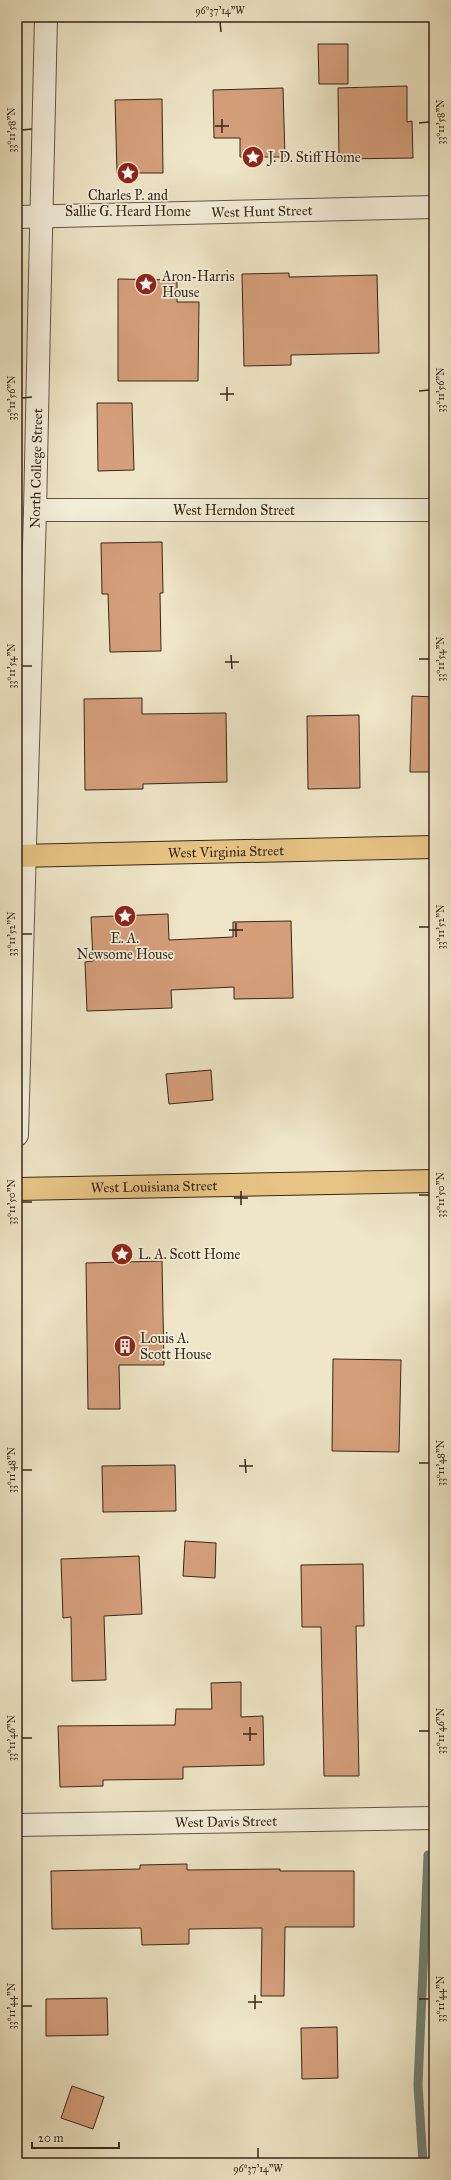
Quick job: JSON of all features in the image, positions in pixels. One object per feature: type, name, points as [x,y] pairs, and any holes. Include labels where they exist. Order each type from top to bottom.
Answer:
[{"type":"main road","name":"West Virginia Street","points":[[20,856],[434,847]]},
{"type":"main road","name":"West Louisiana Street","points":[[17,1188],[434,1181]]},
{"type":"street","name":"North College Street","points":[[17,1136],[20,856],[35,510],[39,216],[46,17]]},
{"type":"street","name":"West Hunt Street","points":[[17,217],[434,208]]},
{"type":"street","name":"West Herndon Street","points":[[35,510],[434,510]]},
{"type":"street","name":"West Davis Street","points":[[17,1825],[434,1818]]},
{"type":"building","points":[[318,44],[348,44],[348,84],[319,84]]},
{"type":"building","points":[[407,86],[407,122],[412,121],[413,158],[339,159],[338,88]]},
{"type":"building","points":[[283,88],[285,157],[240,157],[240,138],[214,138],[213,90]]},
{"type":"building","points":[[162,99],[163,173],[117,173],[115,100]]},
{"type":"building","points":[[289,273],[289,277],[377,275],[379,353],[291,355],[291,365],[244,366],[242,274]]},
{"type":"building","points":[[118,279],[177,280],[177,302],[199,302],[198,381],[118,381]]},
{"type":"building","points":[[97,403],[132,403],[134,470],[98,471]]},
{"type":"building","points":[[162,542],[163,593],[160,593],[161,651],[110,652],[108,594],[102,594],[101,543]]},
{"type":"building","points":[[412,696],[434,697],[434,772],[410,772]]},
{"type":"building","points":[[142,698],[142,714],[226,713],[227,782],[143,784],[143,789],[85,790],[84,699]]},
{"type":"building","points":[[359,715],[360,788],[308,789],[307,716]]},
{"type":"building","points":[[168,914],[169,940],[233,937],[233,922],[291,921],[293,998],[234,999],[234,987],[171,990],[172,1008],[87,1011],[85,962],[93,961],[91,917]]},
{"type":"building","points":[[211,1070],[213,1100],[169,1104],[166,1074]]},
{"type":"building","name":"Louis A. Scott House","points":[[162,1261],[164,1365],[119,1365],[120,1409],[88,1409],[86,1263]]},
{"type":"building","points":[[333,1359],[401,1360],[399,1452],[332,1451]]},
{"type":"building","points":[[175,1465],[176,1511],[103,1512],[102,1466]]},
{"type":"building","points":[[185,1541],[216,1543],[215,1578],[183,1576]]},
{"type":"building","points":[[139,1556],[142,1614],[104,1616],[106,1680],[72,1681],[71,1617],[63,1618],[61,1559]]},
{"type":"building","points":[[363,1564],[364,1626],[356,1626],[359,1776],[324,1776],[321,1627],[302,1627],[301,1565]]},
{"type":"building","points":[[241,1682],[241,1717],[263,1716],[264,1765],[183,1767],[183,1779],[103,1780],[103,1786],[60,1787],[58,1726],[175,1725],[176,1709],[212,1709],[211,1683]]},
{"type":"building","points":[[187,1864],[187,1870],[280,1869],[280,1871],[354,1871],[354,1927],[285,1927],[284,1996],[261,1996],[262,1928],[189,1929],[189,1944],[142,1945],[141,1928],[52,1929],[51,1871],[140,1869],[140,1865]]},
{"type":"building","points":[[107,1998],[108,2035],[46,2036],[46,1999]]},
{"type":"building","points":[[337,2027],[338,2078],[302,2079],[301,2028]]},
{"type":"building","points":[[72,2086],[104,2097],[93,2129],[61,2118]]},
{"type":"waterway","points":[[423,2163],[418,2085],[428,1855]]},
{"type":"place","name":"J. D. Stiff Home","points":[[253,157]]},
{"type":"place","name":"Charles P. and Sallie G. Heard Home","points":[[128,173]]},
{"type":"place","name":"Aron-Harris House","points":[[146,284]]},
{"type":"place","name":"E. A. Newsome House","points":[[125,916]]},
{"type":"place","name":"L. A. Scott Home","points":[[122,1254]]},
{"type":"place","name":"Louis A. Scott House","points":[[125,1346]]}]
